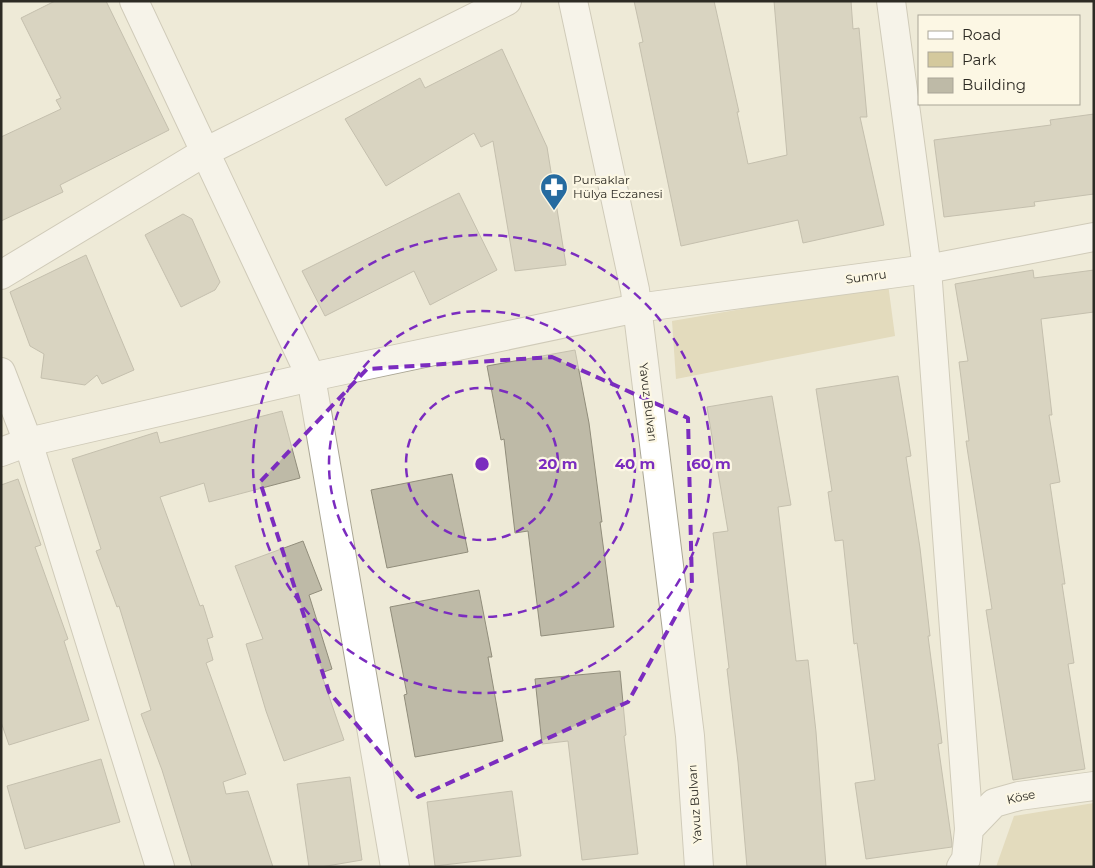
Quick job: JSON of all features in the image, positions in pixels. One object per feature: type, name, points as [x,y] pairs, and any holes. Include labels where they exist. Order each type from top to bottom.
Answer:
[{"type":"street","points":[[134,1],[311,377],[395,867]]},
{"type":"street","points":[[1,275],[205,152],[473,9],[507,1]]},
{"type":"street","name":"Yavuz Bulvarı","points":[[573,1],[633,280],[690,736],[699,867]]},
{"type":"street","points":[[890,1],[927,269],[969,829],[966,859],[960,867]]},
{"type":"street","name":"Sumru","points":[[1,452],[28,442],[311,377],[637,308],[927,269],[1094,238]]},
{"type":"street","points":[[1,372],[28,442],[160,867]]},
{"type":"street","name":"Köse","points":[[969,829],[994,803],[1019,796],[1094,786]]},
{"type":"highlighted area","points":[[552,357],[688,418],[692,587],[628,702],[418,797],[329,692],[260,482],[367,369]]},
{"type":"green space","points":[[888,284],[895,336],[676,379],[672,321]]},
{"type":"green space","points":[[1094,803],[1094,867],[996,867],[1014,816]]},
{"type":"building","points":[[55,1],[106,1],[169,130],[60,185],[63,192],[1,221],[1,137],[61,109],[56,100],[61,98],[21,18]]},
{"type":"building","points":[[634,1],[714,1],[739,112],[737,112],[748,164],[787,155],[774,1],[851,1],[853,29],[859,28],[867,117],[860,117],[884,225],[803,243],[798,220],[681,246],[639,43],[643,42]]},
{"type":"building","points":[[502,49],[547,147],[566,265],[515,271],[493,141],[481,147],[474,133],[386,186],[345,119],[420,78],[425,88]]},
{"type":"building","points":[[1094,114],[1094,194],[1034,202],[1035,206],[944,217],[934,140],[1051,125],[1050,120]]},
{"type":"building","points":[[459,193],[497,270],[430,305],[414,271],[325,316],[302,271]]},
{"type":"building","points":[[183,214],[192,219],[220,282],[215,290],[181,307],[145,235]]},
{"type":"building","points":[[86,255],[134,370],[102,384],[97,375],[85,385],[41,378],[44,354],[30,346],[10,292]]},
{"type":"building","points":[[1033,270],[1034,278],[1094,270],[1094,312],[1041,319],[1052,415],[1049,415],[1060,482],[1050,484],[1065,584],[1062,584],[1074,663],[1068,664],[1085,769],[1013,780],[986,610],[992,609],[966,441],[969,441],[959,362],[968,361],[955,284]]},
{"type":"building","points":[[575,350],[589,423],[614,627],[541,636],[528,531],[515,533],[504,439],[501,440],[487,366]]},
{"type":"building","points":[[898,376],[911,456],[906,457],[920,548],[930,636],[928,636],[942,743],[938,744],[952,847],[866,859],[855,783],[875,780],[857,643],[854,644],[843,540],[835,541],[828,492],[832,491],[816,389]]},
{"type":"building","points":[[772,396],[791,505],[778,507],[796,661],[808,660],[816,732],[826,867],[747,867],[738,762],[727,669],[729,668],[713,533],[728,531],[707,407]]},
{"type":"building","points":[[282,411],[300,478],[209,502],[204,483],[160,497],[200,606],[203,605],[213,637],[207,639],[213,660],[206,663],[246,774],[223,782],[226,794],[248,791],[273,867],[192,867],[162,770],[141,714],[151,710],[119,606],[117,607],[96,551],[101,549],[72,459],[157,432],[160,443]]},
{"type":"building","points":[[452,474],[468,552],[387,568],[371,490]]},
{"type":"building","points":[[18,479],[41,545],[35,547],[68,639],[64,641],[89,720],[9,745],[1,722],[1,485]]},
{"type":"building","points":[[303,541],[322,590],[309,595],[332,669],[321,673],[344,740],[284,761],[266,711],[246,644],[263,639],[235,566]]},
{"type":"building","points":[[479,590],[492,657],[488,657],[503,741],[415,757],[404,695],[407,694],[390,607]]},
{"type":"building","points":[[620,671],[626,735],[624,736],[638,854],[582,860],[568,741],[542,744],[535,679]]},
{"type":"building","points":[[101,759],[120,822],[25,849],[7,786]]},
{"type":"building","points":[[350,777],[362,860],[321,867],[309,867],[297,784]]},
{"type":"building","points":[[512,791],[521,856],[435,866],[427,802]]},
{"type":"place","name":"Pursaklar Hülya Eczanesi","points":[[554,211]]}]
